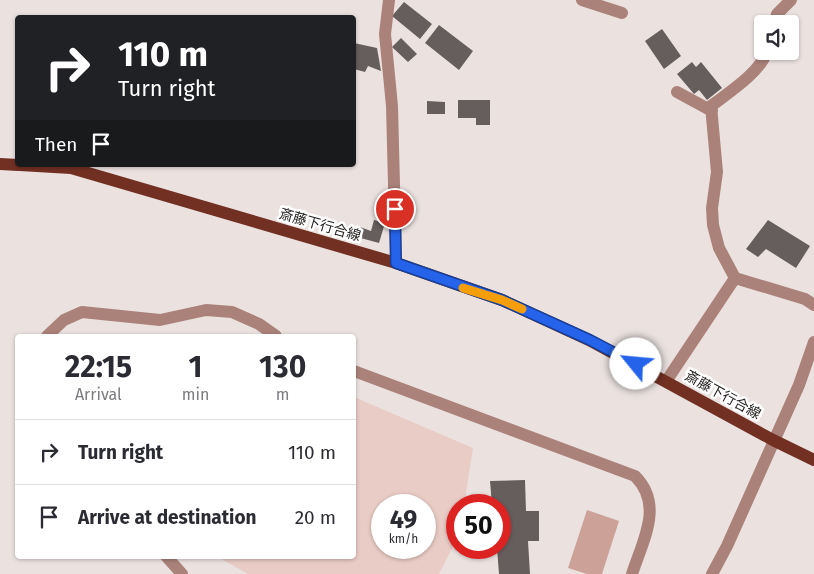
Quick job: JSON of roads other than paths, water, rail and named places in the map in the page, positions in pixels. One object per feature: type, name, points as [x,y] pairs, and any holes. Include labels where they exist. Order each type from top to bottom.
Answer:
[{"type":"main road","name":"斎藤下行合線","points":[[0,164],[15,165]]},
{"type":"main road","name":"斎藤下行合線","points":[[54,167],[71,168],[396,263],[502,300],[590,340],[667,380],[773,440],[814,460]]},
{"type":"street","points":[[389,0],[385,34],[392,106],[396,263]]},
{"type":"street","points":[[582,0],[622,12]]},
{"type":"street","points":[[777,15],[790,0]]},
{"type":"street","points":[[764,60],[739,84],[711,106],[717,172],[712,208],[713,225],[719,248],[735,278],[804,299],[814,304]]},
{"type":"street","points":[[676,92],[712,111]]},
{"type":"street","points":[[667,380],[735,278]]},
{"type":"street","points":[[49,334],[64,320],[82,312],[160,320],[206,310],[232,312],[258,324],[273,334]]},
{"type":"street","points":[[799,385],[814,342]]},
{"type":"street","points":[[712,574],[727,546],[799,385],[814,359]]},
{"type":"street","points":[[356,372],[634,476],[644,485],[651,506],[648,525],[632,574]]},
{"type":"street","points":[[718,574],[727,546]]},
{"type":"street","points":[[169,559],[182,574]]}]
